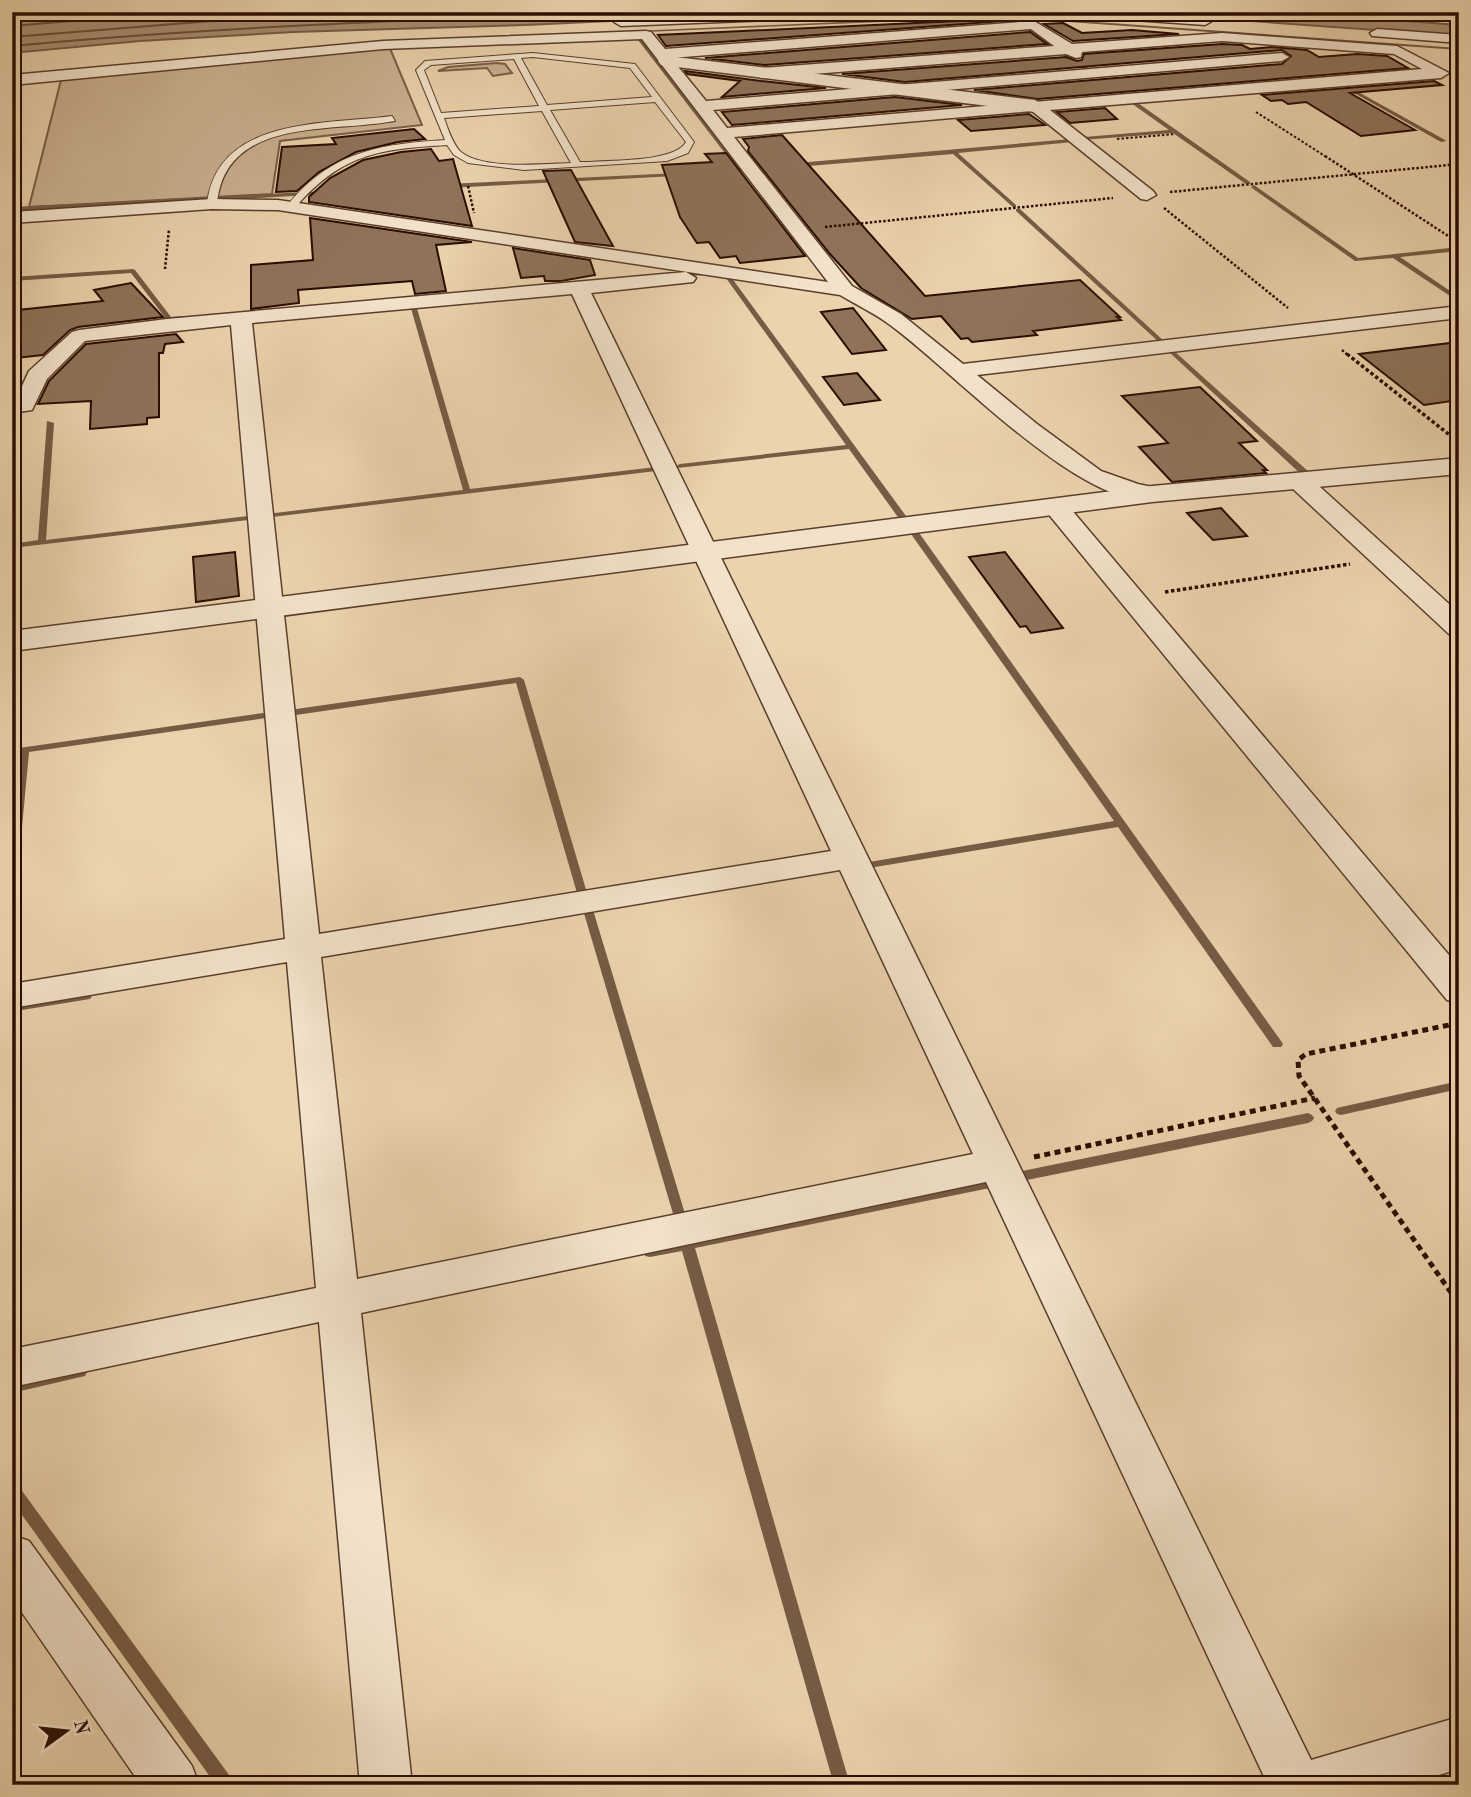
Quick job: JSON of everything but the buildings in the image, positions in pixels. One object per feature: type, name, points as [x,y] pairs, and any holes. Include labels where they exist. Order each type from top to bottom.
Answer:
[{"type":"street","points":[[328,35],[867,12]]},
{"type":"street","points":[[1077,12],[1459,39]]},
{"type":"street","points":[[664,58],[863,38],[1034,25],[1138,98]]},
{"type":"street","points":[[12,80],[402,44],[646,35],[845,290]]},
{"type":"street","points":[[761,73],[1222,37],[1397,50],[1459,82]]},
{"type":"street","points":[[863,38],[891,63]]},
{"type":"street","points":[[702,106],[1382,49]]},
{"type":"street","points":[[664,58],[761,73],[1035,106],[1147,195]]},
{"type":"street","points":[[724,133],[1439,72]]},
{"type":"street","points":[[12,218],[298,198],[845,290],[894,317],[1028,429],[1093,476],[1133,491],[1152,494]]},
{"type":"street","points":[[12,406],[24,405],[37,376],[79,336],[241,318],[742,273]]},
{"type":"street","points":[[579,287],[1295,1785]]},
{"type":"street","points":[[957,371],[1459,312]]},
{"type":"street","points":[[241,318],[386,1785]]},
{"type":"street","points":[[12,641],[1152,494],[1459,466]]},
{"type":"street","points":[[1300,482],[1459,628]]},
{"type":"street","points":[[1055,506],[1459,991]]},
{"type":"street","points":[[12,996],[852,858]]},
{"type":"street","points":[[12,1368],[1000,1164]]},
{"type":"street","points":[[12,1558],[173,1785]]},
{"type":"street","points":[[1314,1785],[1459,1743]]},
{"type":"lane","points":[[533,55],[632,66],[690,142],[685,151],[667,158],[510,168],[466,161],[458,155],[451,142],[420,70],[423,66],[439,61],[516,56],[533,55]]},
{"type":"lane","points":[[516,56],[576,164]]},
{"type":"lane","points":[[440,116],[659,100]]},
{"type":"lane","points":[[212,204],[213,188],[222,170],[243,146],[284,133],[392,119]]},
{"type":"lane","points":[[298,198],[354,155],[384,147],[451,142]]},
{"type":"path","points":[[1223,90],[1459,243]]},
{"type":"path","points":[[1081,143],[1175,134]]},
{"type":"path","points":[[166,270],[171,207]]},
{"type":"path","points":[[1129,597],[1385,559]]},
{"type":"path","points":[[1459,1023],[1306,1054],[1298,1060],[1299,1076],[1459,1304]]},
{"type":"path","points":[[1000,1164],[1315,1098]]},
{"type":"shaded area","points":[[389,46],[422,125],[280,141],[272,194],[29,207],[62,76]]},
{"type":"shaded area","points":[[505,64],[512,73],[493,76],[487,68],[438,71],[448,67]]},
{"type":"water","points":[[800,12],[526,25],[293,32],[140,41],[12,53],[12,13]]},
{"type":"water","points":[[1126,12],[1284,12],[1459,25],[1459,36]]},
{"type":"waterway","points":[[1437,12],[1459,14]]},
{"type":"waterway","points":[[385,42],[1000,16],[1459,49]]},
{"type":"waterway","points":[[1030,29],[1054,47]]},
{"type":"waterway","points":[[637,37],[741,170],[727,171]]},
{"type":"waterway","points":[[1063,53],[1088,70]]},
{"type":"waterway","points":[[1342,84],[1443,141]]},
{"type":"waterway","points":[[1133,102],[1248,183]]},
{"type":"waterway","points":[[1084,139],[1174,131]]},
{"type":"waterway","points":[[954,152],[1071,141]]},
{"type":"waterway","points":[[1455,148],[1459,150]]},
{"type":"waterway","points":[[797,165],[954,152]]},
{"type":"waterway","points":[[954,152],[1014,206]]},
{"type":"waterway","points":[[448,186],[676,174]]},
{"type":"waterway","points":[[1254,187],[1357,260],[1394,256]]},
{"type":"waterway","points":[[222,198],[327,192]]},
{"type":"waterway","points":[[12,209],[203,199]]},
{"type":"waterway","points":[[1018,210],[1163,343]]},
{"type":"waterway","points":[[1394,256],[1459,249]]},
{"type":"waterway","points":[[1394,256],[1459,300]]},
{"type":"waterway","points":[[12,279],[133,271],[169,319],[185,318]]},
{"type":"waterway","points":[[676,275],[705,273]]},
{"type":"waterway","points":[[729,278],[903,518]]},
{"type":"waterway","points":[[413,305],[467,492]]},
{"type":"waterway","points":[[1171,351],[1307,475]]},
{"type":"waterway","points":[[42,542],[50,423]]},
{"type":"waterway","points":[[680,466],[850,447]]},
{"type":"waterway","points":[[467,492],[656,469]]},
{"type":"waterway","points":[[275,515],[467,492]]},
{"type":"waterway","points":[[12,546],[248,518]]},
{"type":"waterway","points":[[914,532],[1120,823]]},
{"type":"waterway","points":[[296,712],[520,680],[582,893]]},
{"type":"waterway","points":[[24,750],[263,716]]},
{"type":"waterway","points":[[12,752],[24,750]]},
{"type":"waterway","points":[[12,881],[24,750]]},
{"type":"waterway","points":[[869,865],[1120,823]]},
{"type":"waterway","points":[[1120,823],[1277,1044]]},
{"type":"waterway","points":[[588,910],[680,1217]]},
{"type":"waterway","points":[[16,1007],[86,996]]},
{"type":"waterway","points":[[1341,1111],[1459,1085]]},
{"type":"waterway","points":[[1022,1176],[1308,1118]]},
{"type":"waterway","points":[[687,1244],[990,1183]]},
{"type":"waterway","points":[[650,1252],[687,1244]]},
{"type":"waterway","points":[[687,1244],[842,1785]]},
{"type":"waterway","points":[[12,1387],[80,1372]]},
{"type":"waterway","points":[[12,1489],[226,1785]]}]
